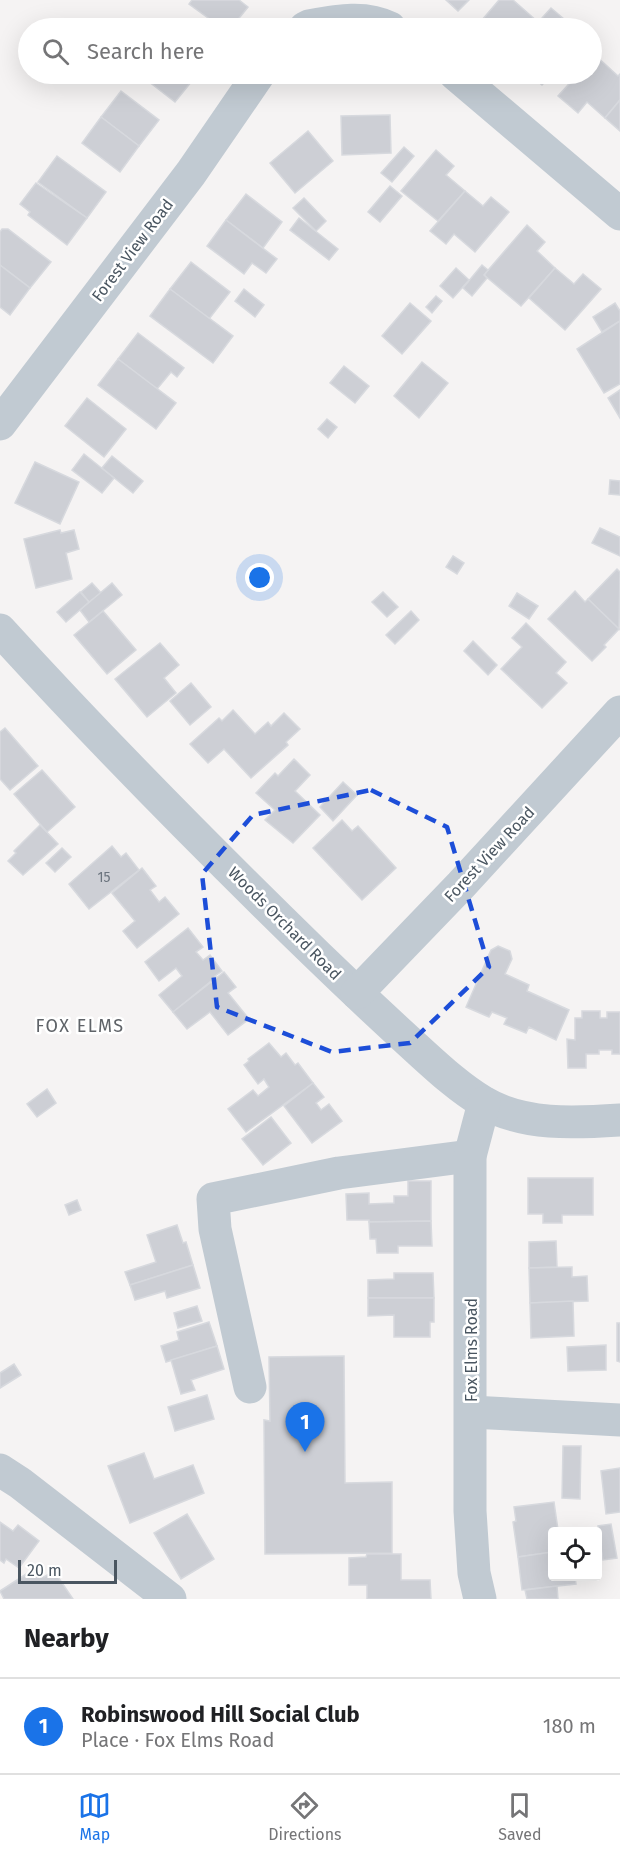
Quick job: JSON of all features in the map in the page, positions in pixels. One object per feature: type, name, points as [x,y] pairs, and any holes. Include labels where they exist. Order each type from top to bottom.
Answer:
[{"type":"street","name":"Forest View Road","points":[[0,424],[191,173],[252,84]]},
{"type":"street","points":[[467,84],[620,214]]},
{"type":"street","name":"Woods Orchard Road","points":[[0,630],[122,761],[357,993],[449,1077],[483,1102],[527,1119],[579,1123],[620,1120]]},
{"type":"street","name":"Forest View Road","points":[[357,993],[461,885],[620,712]]},
{"type":"street","name":"Fox Elms Road","points":[[480,1599],[474,1573],[470,1511],[470,1156],[483,1102]]},
{"type":"street","points":[[250,1388],[215,1229],[213,1199],[339,1173],[470,1156]]},
{"type":"street","points":[[471,1412],[620,1420]]},
{"type":"street","points":[[0,1470],[170,1599]]},
{"type":"highlighted area","points":[[371,790],[447,827],[489,967],[410,1043],[332,1052],[217,1007],[202,874],[253,815]]},
{"type":"building","points":[[192,0],[239,0],[248,7],[239,18],[208,18],[189,4]]},
{"type":"building","points":[[446,0],[469,0],[458,11]]},
{"type":"building","points":[[499,0],[513,0],[533,18],[484,18]]},
{"type":"building","points":[[551,8],[563,18],[542,18]]},
{"type":"building","points":[[602,61],[618,76],[620,74],[620,100],[605,118],[587,102],[578,113],[558,96],[569,84],[602,84]]},
{"type":"building","points":[[152,84],[190,84],[175,102]]},
{"type":"building","points":[[121,91],[159,120],[139,146],[101,117]]},
{"type":"building","points":[[620,100],[620,131],[605,118]]},
{"type":"building","points":[[390,115],[391,153],[342,155],[341,116]]},
{"type":"building","points":[[101,117],[139,146],[120,172],[82,143]]},
{"type":"building","points":[[308,131],[333,161],[295,193],[270,163]]},
{"type":"building","points":[[404,147],[414,156],[392,182],[381,173]]},
{"type":"building","points":[[436,150],[454,166],[446,175],[465,191],[438,221],[401,191]]},
{"type":"building","points":[[57,156],[106,192],[87,218],[38,182]]},
{"type":"building","points":[[36,183],[87,218],[67,245],[28,215],[30,212],[20,204]]},
{"type":"building","points":[[390,186],[402,196],[380,222],[368,212]]},
{"type":"building","points":[[465,191],[483,206],[491,197],[509,212],[475,252],[454,234],[446,244],[430,231]]},
{"type":"building","points":[[246,194],[282,222],[263,248],[226,220]]},
{"type":"building","points":[[304,198],[326,221],[316,231],[293,208]]},
{"type":"building","points":[[299,218],[338,249],[329,260],[290,230]]},
{"type":"building","points":[[226,220],[277,259],[266,273],[252,263],[244,274],[207,246]]},
{"type":"building","points":[[527,225],[545,242],[537,251],[555,268],[521,306],[484,275]]},
{"type":"building","points":[[2,229],[8,229],[51,262],[30,288],[0,265],[0,232]]},
{"type":"building","points":[[191,262],[230,292],[209,319],[170,289]]},
{"type":"building","points":[[0,265],[30,288],[10,315],[0,307]]},
{"type":"building","points":[[482,265],[488,270],[484,275],[487,278],[472,296],[463,288]]},
{"type":"building","points":[[456,268],[469,280],[453,298],[440,286]]},
{"type":"building","points":[[555,268],[574,284],[583,274],[601,289],[565,330],[529,298]]},
{"type":"building","points":[[170,289],[233,336],[213,363],[150,316]]},
{"type":"building","points":[[244,289],[264,305],[255,317],[235,301]]},
{"type":"building","points":[[436,296],[442,301],[432,313],[426,307]]},
{"type":"building","points":[[410,303],[431,321],[402,354],[382,336]]},
{"type":"building","points":[[615,303],[620,311],[620,321],[602,332],[593,317]]},
{"type":"building","points":[[620,321],[620,384],[604,393],[577,349]]},
{"type":"building","points":[[138,333],[184,368],[177,377],[171,372],[157,389],[118,359]]},
{"type":"building","points":[[118,359],[176,403],[156,429],[98,385]]},
{"type":"building","points":[[422,362],[448,383],[419,418],[394,396]]},
{"type":"building","points":[[344,366],[369,386],[355,403],[330,383]]},
{"type":"building","points":[[620,390],[620,418],[608,398]]},
{"type":"building","points":[[87,398],[126,429],[104,457],[65,426]]},
{"type":"building","points":[[327,419],[337,427],[328,438],[318,429]]},
{"type":"building","points":[[84,454],[114,478],[102,493],[72,470]]},
{"type":"building","points":[[112,456],[143,481],[133,493],[102,468]]},
{"type":"building","points":[[35,462],[79,482],[60,524],[15,503]]},
{"type":"building","points":[[610,480],[620,481],[620,495],[609,494]]},
{"type":"building","points":[[600,528],[620,537],[620,556],[592,543]]},
{"type":"building","points":[[60,530],[61,533],[74,530],[79,549],[66,553],[72,579],[36,588],[24,539]]},
{"type":"building","points":[[453,556],[464,563],[457,574],[446,567]]},
{"type":"building","points":[[617,569],[620,572],[619,629],[588,599]]},
{"type":"building","points":[[92,583],[101,593],[89,602],[81,592]]},
{"type":"building","points":[[112,583],[122,595],[89,622],[80,610]]},
{"type":"building","points":[[575,591],[585,602],[588,599],[619,629],[592,661],[548,619]]},
{"type":"building","points":[[80,592],[89,602],[66,622],[57,612]]},
{"type":"building","points":[[383,592],[398,607],[387,617],[372,602]]},
{"type":"building","points":[[517,593],[538,606],[529,619],[509,606]]},
{"type":"building","points":[[103,611],[136,650],[107,674],[74,635]]},
{"type":"building","points":[[411,611],[419,620],[395,644],[386,635]]},
{"type":"building","points":[[526,623],[566,662],[556,673],[567,683],[542,708],[501,669],[522,647],[512,638]]},
{"type":"building","points":[[473,641],[497,665],[488,675],[464,651]]},
{"type":"building","points":[[160,643],[179,665],[164,678],[176,693],[147,717],[115,679]]},
{"type":"building","points":[[191,683],[211,707],[190,725],[170,701]]},
{"type":"building","points":[[233,710],[255,734],[268,722],[271,726],[284,713],[300,729],[286,742],[288,745],[251,778],[224,749],[208,763],[190,744],[219,718],[222,721]]},
{"type":"building","points":[[5,728],[38,766],[10,790],[0,779],[0,732]]},
{"type":"building","points":[[294,759],[310,775],[295,791],[320,815],[293,843],[265,820],[275,810],[256,793],[275,773],[278,776]]},
{"type":"building","points":[[42,770],[75,807],[47,832],[14,794]]},
{"type":"building","points":[[343,782],[357,795],[333,821],[320,807]]},
{"type":"building","points":[[342,820],[352,831],[358,826],[396,868],[362,900],[313,848]]},
{"type":"building","points":[[40,825],[58,844],[23,875],[8,861],[16,853],[14,851]]},
{"type":"building","points":[[112,846],[121,857],[126,853],[139,870],[89,909],[69,884]]},
{"type":"building","points":[[62,848],[71,857],[55,872],[46,863]]},
{"type":"building","points":[[142,868],[156,886],[150,890],[159,902],[165,897],[179,914],[137,948],[123,931],[135,921],[112,893]]},
{"type":"building","points":[[188,928],[203,947],[196,952],[203,960],[210,955],[222,971],[173,1012],[159,995],[182,976],[176,968],[159,981],[145,962]]},
{"type":"building","points":[[498,946],[510,951],[512,959],[505,974],[529,985],[527,991],[569,1010],[556,1040],[529,1027],[526,1033],[504,1024],[507,1018],[492,1012],[489,1017],[466,1007],[491,950]]},
{"type":"building","points":[[224,972],[236,987],[228,993],[249,1019],[228,1035],[210,1012],[187,1029],[173,1012]]},
{"type":"building","points":[[582,1011],[600,1011],[600,1018],[607,1018],[607,1012],[620,1012],[620,1054],[612,1054],[612,1050],[599,1050],[599,1054],[586,1054],[586,1068],[568,1068],[567,1039],[575,1040],[575,1018],[582,1018]]},
{"type":"building","points":[[269,1043],[281,1057],[286,1053],[295,1065],[298,1063],[313,1083],[246,1132],[228,1109],[253,1090],[258,1096],[269,1087],[264,1079],[258,1084],[244,1065],[249,1061],[248,1059]]},
{"type":"building","points":[[313,1083],[324,1097],[316,1103],[321,1110],[329,1104],[342,1121],[312,1143],[284,1106]]},
{"type":"building","points":[[47,1089],[56,1103],[37,1117],[27,1104]]},
{"type":"building","points":[[271,1117],[291,1143],[263,1165],[242,1139]]},
{"type":"building","points":[[528,1178],[593,1178],[593,1215],[562,1215],[562,1223],[543,1223],[543,1214],[528,1214]]},
{"type":"building","points":[[408,1181],[431,1181],[431,1221],[347,1220],[346,1194],[369,1193],[369,1204],[394,1203],[394,1196],[408,1196]]},
{"type":"building","points":[[77,1200],[81,1210],[69,1215],[65,1205]]},
{"type":"building","points":[[431,1221],[432,1246],[398,1246],[398,1253],[377,1253],[376,1239],[370,1239],[369,1222]]},
{"type":"building","points":[[177,1225],[183,1243],[186,1242],[193,1265],[130,1285],[125,1272],[156,1262],[147,1235]]},
{"type":"building","points":[[556,1241],[557,1267],[529,1268],[529,1242]]},
{"type":"building","points":[[193,1265],[200,1288],[167,1298],[165,1291],[135,1300],[130,1285]]},
{"type":"building","points":[[572,1267],[572,1277],[587,1276],[588,1301],[530,1303],[529,1268]]},
{"type":"building","points":[[394,1273],[433,1273],[434,1298],[368,1298],[368,1280],[394,1279]]},
{"type":"building","points":[[368,1298],[434,1298],[434,1322],[430,1322],[430,1337],[394,1337],[394,1315],[368,1316]]},
{"type":"building","points":[[573,1301],[574,1336],[531,1338],[530,1303]]},
{"type":"building","points":[[197,1306],[202,1321],[178,1328],[174,1313]]},
{"type":"building","points":[[209,1322],[217,1346],[166,1362],[161,1346],[179,1340],[177,1332]]},
{"type":"building","points":[[617,1323],[620,1323],[620,1362],[617,1361]]},
{"type":"building","points":[[606,1345],[606,1370],[568,1371],[567,1347]]},
{"type":"building","points":[[217,1346],[224,1369],[191,1380],[195,1390],[181,1394],[171,1360]]},
{"type":"building","points":[[344,1356],[345,1483],[392,1482],[392,1553],[265,1554],[264,1420],[270,1421],[269,1357]]},
{"type":"building","points":[[14,1364],[21,1375],[0,1388],[0,1373]]},
{"type":"building","points":[[207,1395],[214,1419],[175,1431],[168,1407]]},
{"type":"building","points":[[563,1446],[581,1446],[580,1499],[562,1498]]},
{"type":"building","points":[[144,1453],[154,1479],[193,1465],[204,1493],[130,1523],[108,1466]]},
{"type":"building","points":[[620,1468],[620,1512],[606,1514],[601,1471]]},
{"type":"building","points":[[554,1502],[558,1527],[548,1527],[548,1553],[518,1557],[513,1522],[516,1521],[514,1507]]},
{"type":"building","points":[[187,1514],[214,1559],[181,1579],[154,1533]]},
{"type":"building","points":[[0,1522],[13,1531],[18,1525],[39,1541],[19,1568],[6,1559],[4,1563],[0,1560]]},
{"type":"building","points":[[611,1524],[617,1558],[603,1560],[602,1527],[598,1526]]},
{"type":"building","points":[[548,1553],[548,1581],[576,1581],[576,1584],[522,1590],[518,1557]]},
{"type":"building","points":[[367,1554],[401,1554],[401,1580],[430,1580],[431,1599],[367,1599],[367,1585],[349,1585],[349,1558],[366,1557]]},
{"type":"building","points":[[37,1567],[44,1577],[54,1571],[73,1599],[4,1599],[0,1591]]},
{"type":"building","points":[[557,1586],[558,1599],[527,1599],[525,1590]]},
{"type":"place","name":"Robinswood Hill Social Club","points":[[305,1452]]},
{"type":"district","name":"FOX ELMS","points":[[80,1026]]}]
